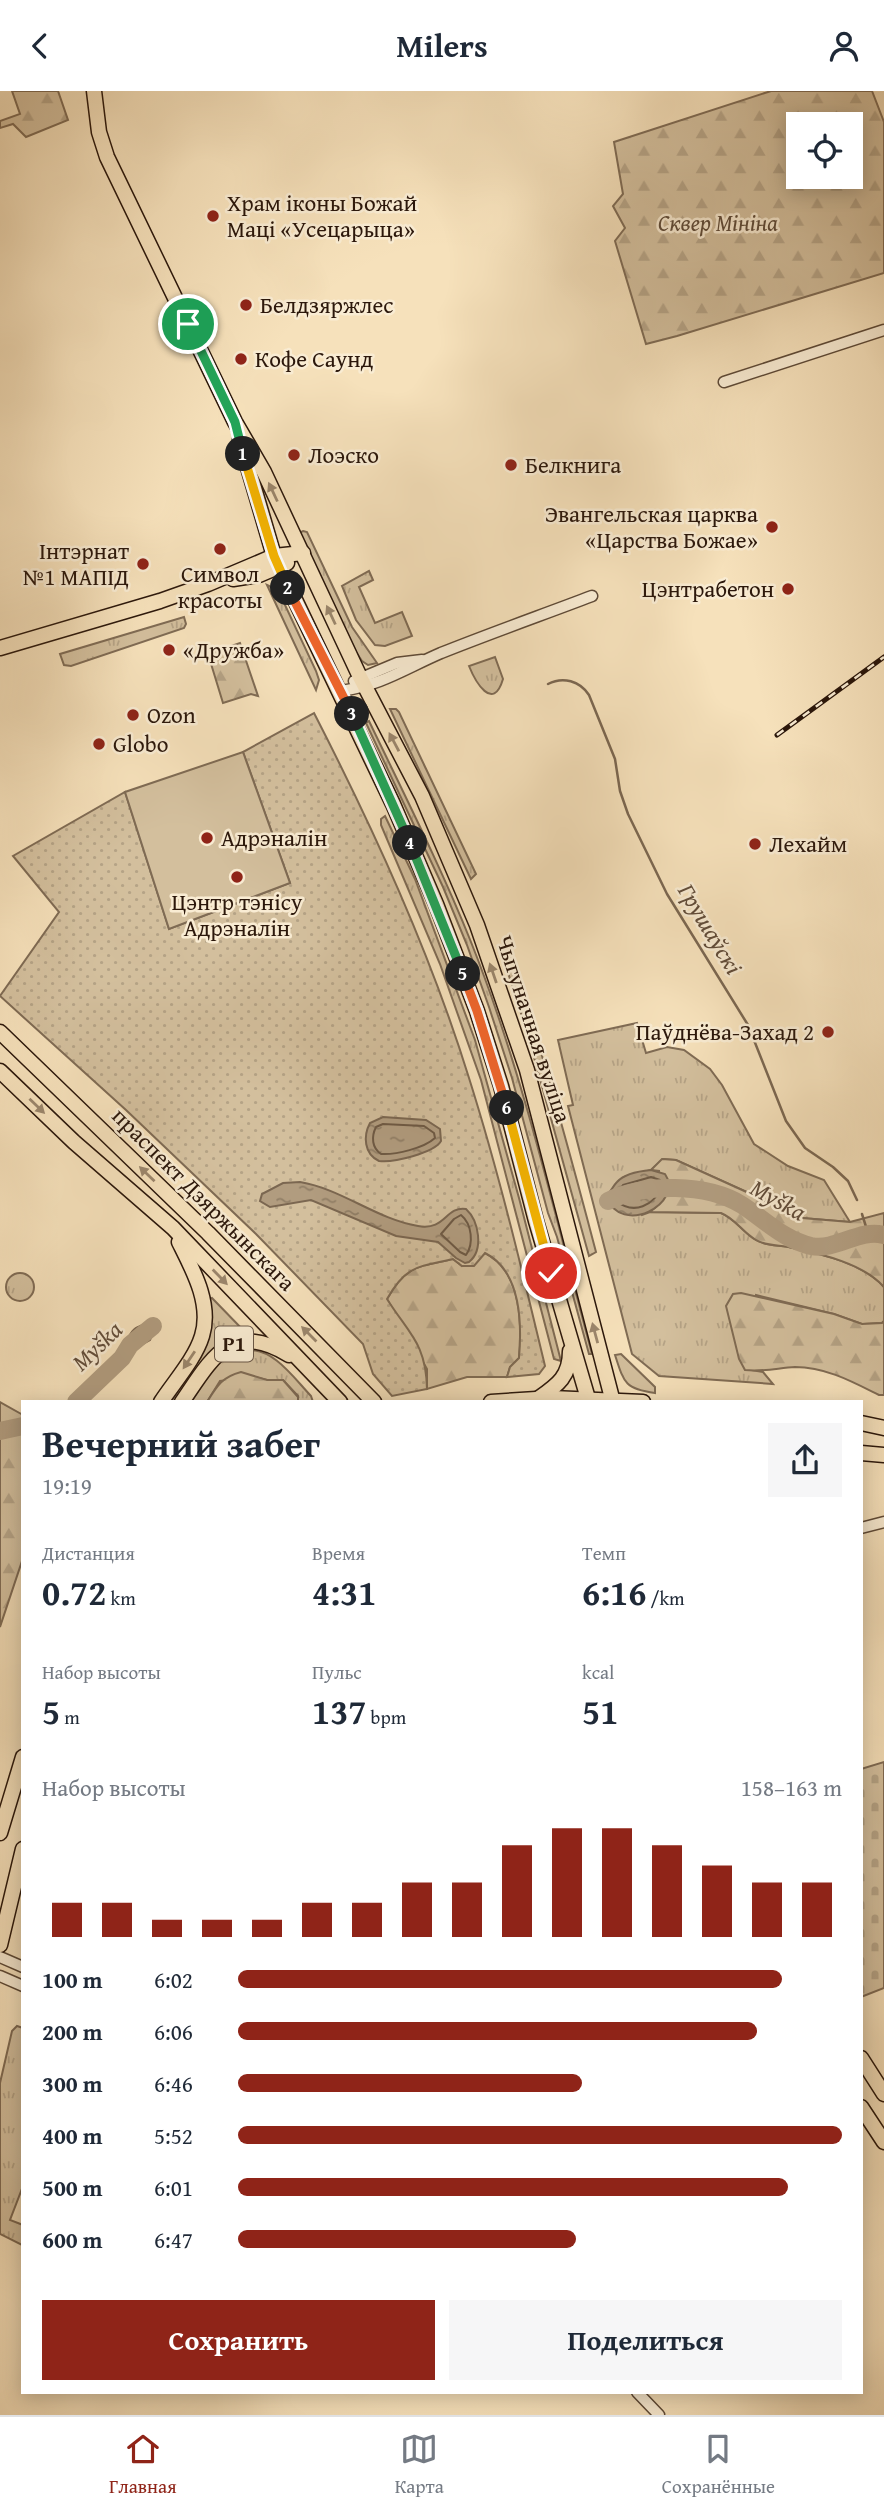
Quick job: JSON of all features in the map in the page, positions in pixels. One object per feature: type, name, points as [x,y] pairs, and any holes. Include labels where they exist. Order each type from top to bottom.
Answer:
[{"type":"main road","name":"Чыгуначная вуліца","points":[[94,91],[99,132],[107,157],[235,422],[264,472],[362,683],[422,796],[477,925],[527,1070],[613,1400]]},
{"type":"main road","name":"Чыгуначная вуліца","points":[[235,422],[276,562],[341,691],[420,866],[477,1011],[501,1086],[536,1221],[589,1400]]},
{"type":"main road","points":[[0,648],[208,584],[258,575],[276,562],[303,553]]},
{"type":"main road","name":"праспект Дзяржынскага","points":[[0,1032],[208,1233],[372,1400]]},
{"type":"main road","name":"праспект Дзяржынскага","points":[[0,1071],[74,1142],[173,1228],[338,1400]]},
{"type":"main road","points":[[162,1400],[198,1347],[204,1326],[198,1279],[173,1228]]},
{"type":"main road","points":[[538,1399],[564,1379],[570,1360],[570,1338]]},
{"type":"main road","name":"Р1","points":[[183,1400],[211,1359],[220,1351],[241,1341],[267,1343],[307,1366]]},
{"type":"main road","points":[[522,1400],[613,1400]]},
{"type":"main road","points":[[863,1423],[884,1428]]},
{"type":"main road","points":[[863,1453],[884,1455]]},
{"type":"main road","points":[[0,1833],[21,1764]]},
{"type":"main road","points":[[0,1945],[21,1857]]},
{"type":"main road","points":[[863,2062],[884,2094]]},
{"type":"main road","points":[[863,2110],[884,2142]]},
{"type":"street","points":[[724,382],[884,330]]},
{"type":"street","points":[[341,691],[362,683],[397,663],[428,659],[592,596]]},
{"type":"street","points":[[863,1527],[884,1522]]},
{"type":"street","points":[[0,1957],[21,1967]]},
{"type":"street","points":[[0,1976],[21,1985]]},
{"type":"street","points":[[639,2394],[659,2415]]},
{"type":"green space","points":[[12,91],[58,91],[68,120],[26,137],[13,124],[0,128],[0,121],[20,114]]},
{"type":"green space","name":"Сквер Мініна","points":[[771,91],[872,91],[884,122],[884,273],[646,344],[615,241],[625,228],[613,206],[623,194],[614,142]]},
{"type":"green space","points":[[307,532],[352,627],[377,663],[368,665],[356,652],[299,533]]},
{"type":"green space","points":[[369,571],[373,580],[359,587],[375,623],[402,612],[412,636],[385,646],[375,645],[356,620],[342,586]]},
{"type":"green space","points":[[267,585],[278,590],[316,671],[319,680],[316,690]]},
{"type":"green space","points":[[184,617],[184,628],[71,666],[64,665],[60,654]]},
{"type":"green space","points":[[240,643],[258,696],[251,694],[223,703],[208,654]]},
{"type":"green space","points":[[495,657],[503,679],[499,689],[489,694],[475,679],[469,666]]},
{"type":"green space","points":[[390,709],[399,712],[476,874],[471,879]]},
{"type":"green space","points":[[314,713],[399,892],[454,1031],[519,1258],[545,1366],[539,1374],[507,1377],[510,1367],[519,1358],[517,1299],[506,1272],[497,1261],[485,1253],[474,1266],[462,1266],[453,1259],[414,1269],[394,1288],[387,1299],[420,1350],[427,1389],[392,1396],[373,1374],[363,1344],[256,1234],[126,1110],[0,996],[59,912],[13,856],[125,792],[169,929],[290,883],[243,752]]},
{"type":"green space","points":[[369,721],[447,886],[490,992],[538,1146],[592,1354],[589,1354],[512,1078],[489,1007],[443,887],[366,723]]},
{"type":"green space","name":"Адрэналін","points":[[243,752],[290,883],[169,929],[125,792]]},
{"type":"green space","points":[[385,816],[415,879],[475,1040],[561,1361],[554,1359],[481,1080],[440,964],[381,825],[381,819]]},
{"type":"green space","points":[[503,957],[512,957],[576,1178],[596,1252],[589,1256],[527,1032]]},
{"type":"green space","points":[[637,1023],[646,1053],[667,1047],[684,1050],[710,1069],[722,1085],[754,1144],[788,1166],[824,1180],[850,1222],[790,1217],[762,1199],[676,1160],[663,1159],[651,1170],[624,1177],[642,1215],[650,1212],[721,1213],[760,1242],[817,1253],[854,1266],[884,1287],[882,1323],[862,1324],[834,1314],[756,1295],[745,1369],[763,1372],[773,1384],[659,1376],[632,1354],[568,1106],[573,1105],[558,1040]]},
{"type":"green space","points":[[662,1159],[676,1160],[762,1199],[790,1217],[850,1222],[884,1213],[884,1287],[865,1272],[842,1261],[804,1250],[760,1242],[721,1213],[650,1212],[657,1206],[659,1171],[651,1170]]},
{"type":"green space","points":[[485,1253],[497,1261],[506,1272],[517,1299],[519,1358],[510,1367],[507,1377],[467,1377],[427,1389],[427,1369],[387,1299],[400,1280],[414,1269],[453,1259],[462,1266],[479,1259]]},
{"type":"green space","points":[[20,1273],[30,1277],[34,1287],[30,1297],[20,1301],[10,1297],[6,1287],[10,1277]]},
{"type":"green space","points":[[741,1293],[834,1314],[862,1324],[884,1321],[884,1395],[818,1370],[795,1367],[745,1370],[739,1359],[726,1306],[733,1294]]},
{"type":"green space","points":[[212,1298],[245,1332],[215,1347],[176,1400],[172,1400],[209,1338],[209,1299]]},
{"type":"green space","points":[[245,1347],[246,1350],[265,1354],[282,1365],[312,1400],[298,1400],[298,1396],[283,1380],[255,1377],[220,1381],[208,1400],[189,1400],[222,1356]]},
{"type":"green space","points":[[621,1354],[655,1387],[655,1393],[637,1389],[627,1383],[615,1355]]},
{"type":"green space","points":[[241,1372],[267,1380],[283,1380],[298,1400],[208,1400],[229,1377]]},
{"type":"green space","points":[[0,1402],[21,1414],[21,1564],[0,1627]]},
{"type":"green space","points":[[884,1762],[884,1988],[863,1996],[863,1768]]},
{"type":"green space","points":[[17,2026],[21,2027],[21,2191],[10,2220],[21,2224],[21,2244],[0,2234],[0,2083],[12,2031]]},
{"type":"water","points":[[383,1117],[426,1120],[440,1129],[441,1141],[413,1156],[379,1161],[370,1154],[366,1133],[370,1123]]},
{"type":"water","points":[[651,1170],[665,1174],[669,1185],[666,1196],[659,1205],[649,1212],[637,1215],[624,1214],[614,1208],[606,1196],[617,1182],[628,1175]]},
{"type":"water","points":[[300,1182],[418,1226],[434,1225],[454,1211],[466,1209],[477,1228],[477,1250],[474,1257],[465,1263],[438,1242],[396,1236],[311,1200],[270,1207],[260,1201],[262,1194],[283,1183]]},
{"type":"water","points":[[149,1323],[155,1328],[150,1340],[137,1347],[128,1358],[122,1358],[134,1329]]},
{"type":"waterway","name":"Грушаўскі","points":[[548,684],[559,680],[571,681],[581,686],[589,695],[615,759],[620,791],[628,814],[667,894],[748,1025],[786,1121],[805,1148],[848,1181],[857,1200]]},
{"type":"waterway","name":"Муška","points":[[608,1201],[639,1191],[694,1189],[728,1198],[783,1234],[811,1246],[821,1247],[866,1234],[884,1235]]},
{"type":"waterway","name":"Грушаўскі","points":[[862,1214],[868,1233]]},
{"type":"waterway","name":"Муška","points":[[78,1400],[122,1358],[130,1345],[153,1326]]},
{"type":"waterway","name":"Муška","points":[[0,1431],[21,1426]]},
{"type":"railway","points":[[777,735],[884,657]]},
{"type":"place","name":"Храм іконы Божай Маці «Усецарыца»","points":[[213,216]]},
{"type":"place","name":"Белдзяржлес","points":[[246,305]]},
{"type":"place","name":"Кофе Саунд","points":[[241,359]]},
{"type":"place","name":"Лоэско","points":[[294,455]]},
{"type":"place","name":"Белкнига","points":[[511,465]]},
{"type":"place","name":"Эвангельская царква «Царства Божае»","points":[[772,527]]},
{"type":"place","name":"Символ красоты","points":[[220,549]]},
{"type":"place","name":"Інтэрнат №1 МАПІД","points":[[143,564]]},
{"type":"place","name":"Цэнтрабетон","points":[[788,589]]},
{"type":"place","name":"«Дружба»","points":[[169,650]]},
{"type":"place","name":"Ozon","points":[[133,715]]},
{"type":"place","name":"Globo","points":[[99,744]]},
{"type":"place","name":"Адрэналін","points":[[207,838]]},
{"type":"place","name":"Лехайм","points":[[755,844]]},
{"type":"place","name":"Цэнтр тэнісу Адрэналін","points":[[237,877]]},
{"type":"place","name":"Паўднёва-Захад 2","points":[[828,1032]]},
{"type":"route","points":[[188,324],[235,422],[274,556],[393,804],[436,904],[477,1011],[501,1086],[551,1273]]}]
